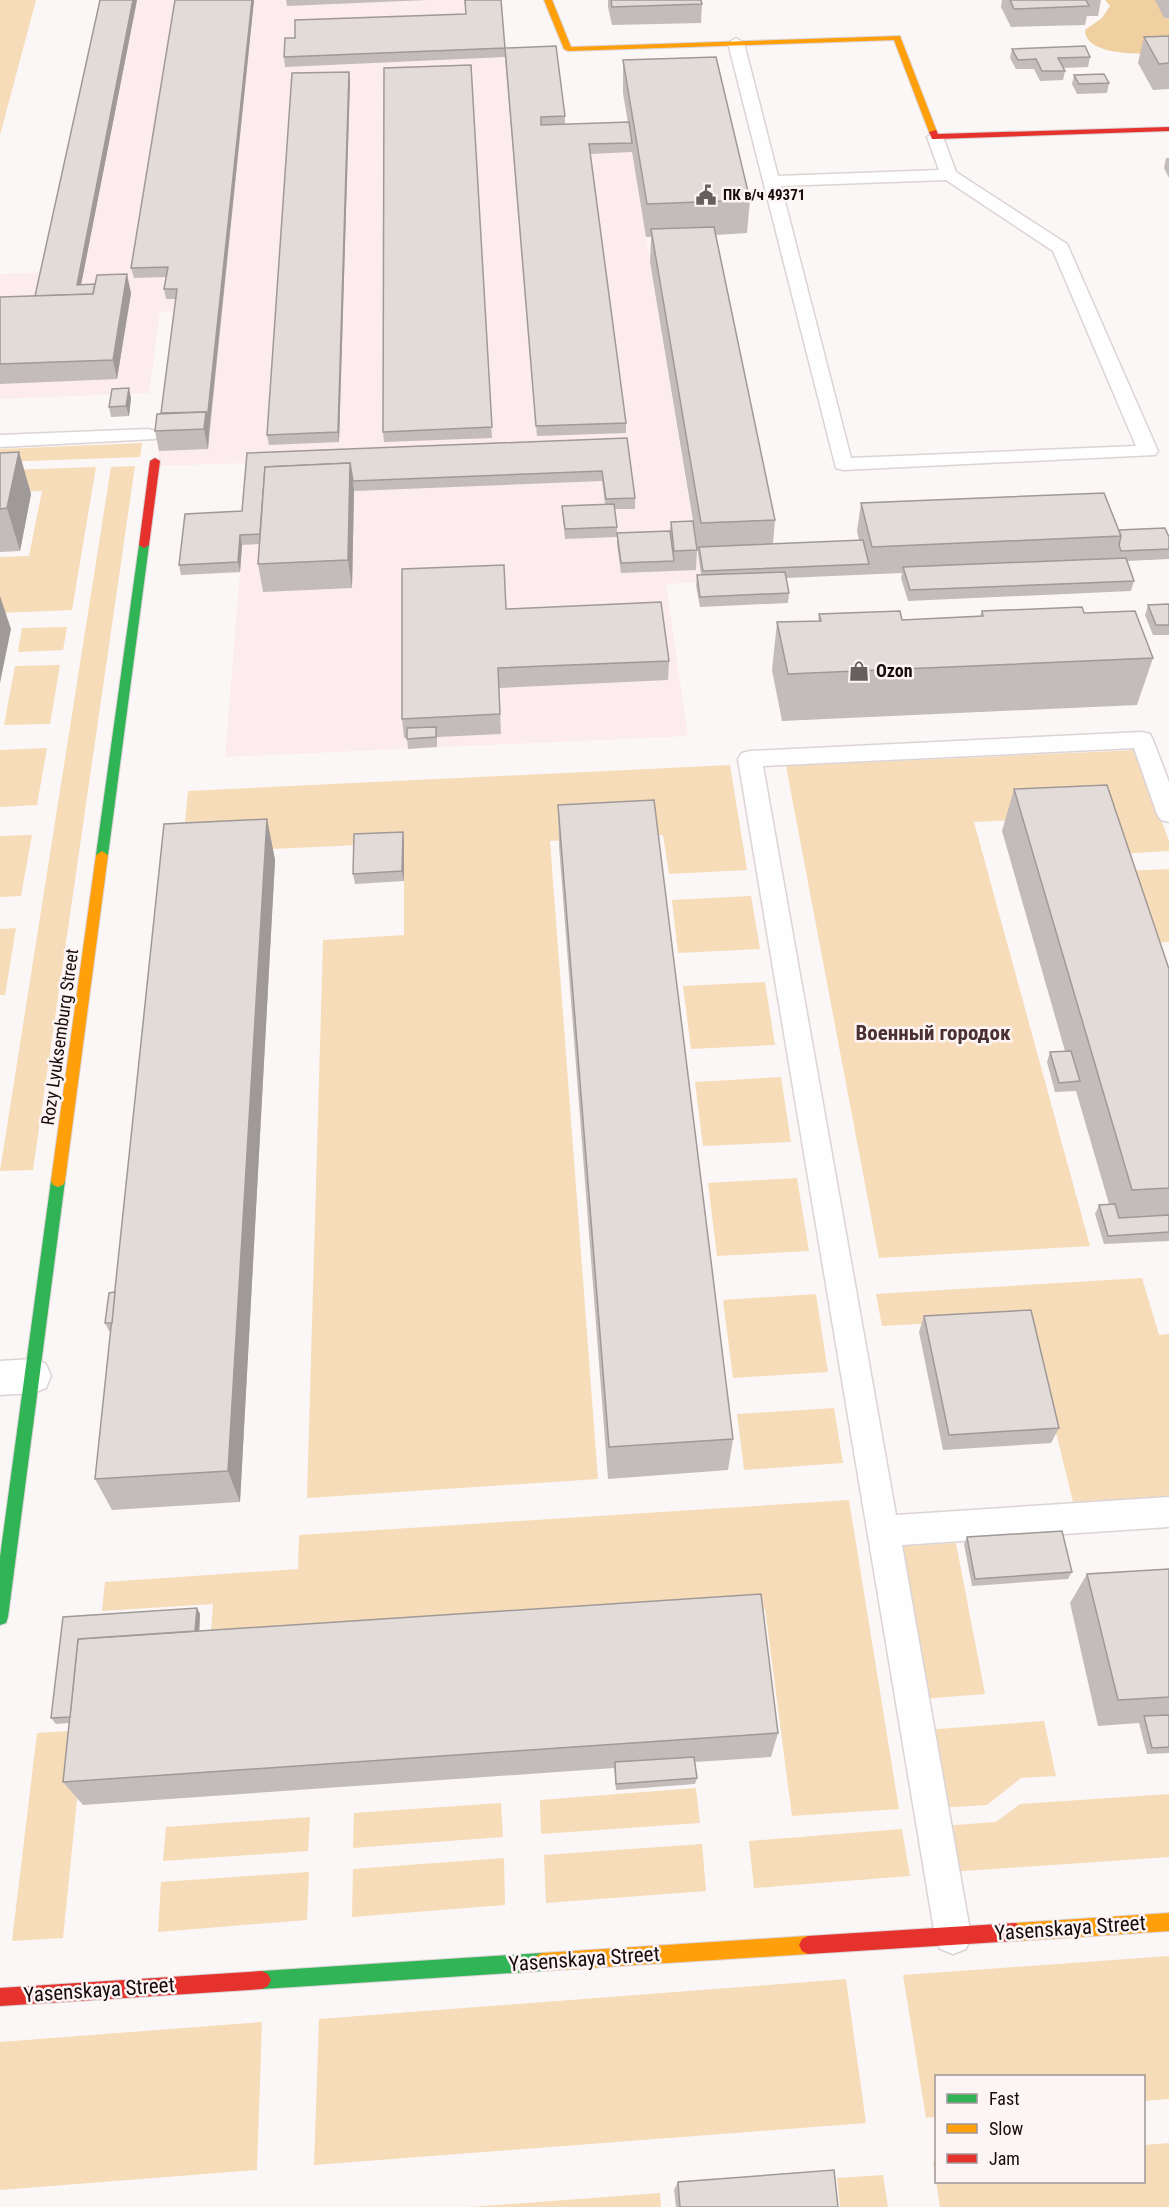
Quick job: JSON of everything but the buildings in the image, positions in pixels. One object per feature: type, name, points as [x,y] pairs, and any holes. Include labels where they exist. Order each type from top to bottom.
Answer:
[{"type":"street","points":[[548,0],[568,49],[897,38],[935,137],[1169,129]]},
{"type":"street","name":"Rozy Lyuksemburg Street","points":[[0,1617],[16,1377],[155,461]]},
{"type":"street","name":"Yasenskaya Street","points":[[0,1997],[1169,1922]]},
{"type":"lane","points":[[736,43],[771,181],[843,464],[1148,451],[1061,249],[949,175],[771,181]]},
{"type":"lane","points":[[935,137],[949,175]]},
{"type":"lane","points":[[0,441],[148,435]]},
{"type":"lane","points":[[953,1936],[750,759],[1142,740],[1169,814]]},
{"type":"lane","points":[[883,1531],[1169,1512]]},
{"type":"shaded area","points":[[0,0],[36,0],[0,135]]},
{"type":"shaded area","points":[[104,0],[501,0],[505,57],[566,134],[629,132],[702,582],[666,584],[688,736],[225,757],[240,573],[181,575],[187,524],[244,522],[249,463],[157,466],[177,311],[160,312],[149,393],[0,399],[0,274],[45,272]]},
{"type":"shaded area","points":[[1105,0],[1169,0],[1169,53],[1134,54],[1095,46],[1088,39],[1085,30],[1102,18],[1110,6]]},
{"type":"shaded area","points":[[142,443],[140,457],[0,462],[0,449]]},
{"type":"shaded area","points":[[135,466],[33,1170],[0,1171],[111,467]]},
{"type":"shaded area","points":[[96,467],[72,610],[0,613],[0,557],[29,556],[42,491],[3,492],[7,470]]},
{"type":"shaded area","points":[[67,627],[63,650],[18,652],[22,628]]},
{"type":"shaded area","points":[[60,665],[50,724],[4,725],[15,666]]},
{"type":"shaded area","points":[[47,748],[37,805],[0,807],[0,750]]},
{"type":"shaded area","points":[[1136,750],[1169,841],[1169,851],[1119,854],[1106,815],[974,822],[1090,1246],[879,1258],[786,766]]},
{"type":"shaded area","points":[[730,765],[747,870],[669,874],[663,835],[550,841],[598,1479],[307,1498],[323,940],[404,935],[404,843],[182,853],[188,791]]},
{"type":"shaded area","points":[[32,835],[21,896],[0,897],[0,836]]},
{"type":"shaded area","points":[[1169,869],[1169,942],[1149,943],[1124,871]]},
{"type":"shaded area","points":[[751,896],[760,949],[678,953],[672,900]]},
{"type":"shaded area","points":[[16,928],[5,995],[0,995],[0,929]]},
{"type":"shaded area","points":[[765,982],[775,1045],[691,1049],[683,986]]},
{"type":"shaded area","points":[[781,1077],[791,1142],[703,1146],[695,1082]]},
{"type":"shaded area","points":[[797,1178],[809,1251],[717,1256],[708,1183]]},
{"type":"shaded area","points":[[1142,1278],[1159,1335],[1169,1334],[1169,1496],[1073,1502],[1028,1318],[882,1326],[876,1294]]},
{"type":"shaded area","points":[[816,1294],[828,1372],[733,1378],[723,1300]]},
{"type":"shaded area","points":[[834,1408],[843,1463],[744,1470],[737,1414]]},
{"type":"shaded area","points":[[849,1500],[899,1809],[792,1816],[765,1609],[210,1646],[213,1604],[102,1611],[105,1582],[298,1569],[299,1535]]},
{"type":"shaded area","points":[[956,1543],[985,1694],[920,1699],[893,1547]]},
{"type":"shaded area","points":[[1044,1721],[1056,1776],[1021,1778],[987,1805],[938,1808],[925,1730]]},
{"type":"shaded area","points":[[84,1730],[63,1938],[12,1941],[37,1733]]},
{"type":"shaded area","points":[[696,1788],[700,1823],[541,1834],[540,1800]]},
{"type":"shaded area","points":[[1169,1794],[1169,1857],[949,1872],[942,1826],[996,1822],[1020,1804]]},
{"type":"shaded area","points":[[501,1803],[503,1837],[353,1848],[354,1813]]},
{"type":"shaded area","points":[[310,1817],[308,1851],[163,1861],[166,1827]]},
{"type":"shaded area","points":[[902,1829],[910,1876],[754,1888],[749,1841]]},
{"type":"shaded area","points":[[702,1844],[706,1891],[546,1903],[544,1855]]},
{"type":"shaded area","points":[[504,1858],[505,1905],[352,1917],[353,1869]]},
{"type":"shaded area","points":[[309,1872],[307,1920],[158,1932],[161,1882]]},
{"type":"shaded area","points":[[1169,1956],[1169,2099],[1145,2101],[1145,2075],[935,2075],[935,2117],[926,2118],[903,1975]]},
{"type":"shaded area","points":[[846,1979],[866,2123],[314,2165],[319,2019]]},
{"type":"shaded area","points":[[262,2022],[257,2170],[0,2190],[0,2042]]},
{"type":"shaded area","points":[[1169,2143],[1169,2207],[940,2207],[936,2183],[1145,2183],[1145,2145]]},
{"type":"shaded area","points":[[883,2175],[888,2207],[840,2207],[837,2178]]},
{"type":"shaded area","points":[[660,2193],[661,2207],[469,2207]]},
{"type":"traffic: fast","points":[[102,855],[144,545]]},
{"type":"traffic: fast","points":[[0,1617],[58,1181]]},
{"type":"traffic: fast","points":[[262,1980],[542,1962]]},
{"type":"traffic: slow","points":[[548,0],[568,49],[897,38],[933,132]]},
{"type":"traffic: slow","points":[[58,1181],[102,855]]},
{"type":"traffic: slow","points":[[1015,1932],[1169,1922]]},
{"type":"traffic: slow","points":[[542,1962],[808,1945]]},
{"type":"traffic: jam","points":[[933,132],[935,137],[1169,129]]},
{"type":"traffic: jam","points":[[144,545],[155,461]]},
{"type":"traffic: jam","points":[[808,1945],[1015,1932]]},
{"type":"traffic: jam","points":[[0,1997],[262,1980]]},
{"type":"place","name":"ПК в/ч 49371","points":[[706,195]]},
{"type":"place","name":"Ozon","points":[[859,671]]},
{"type":"district","name":"Военный городок","points":[[933,1033]]}]
